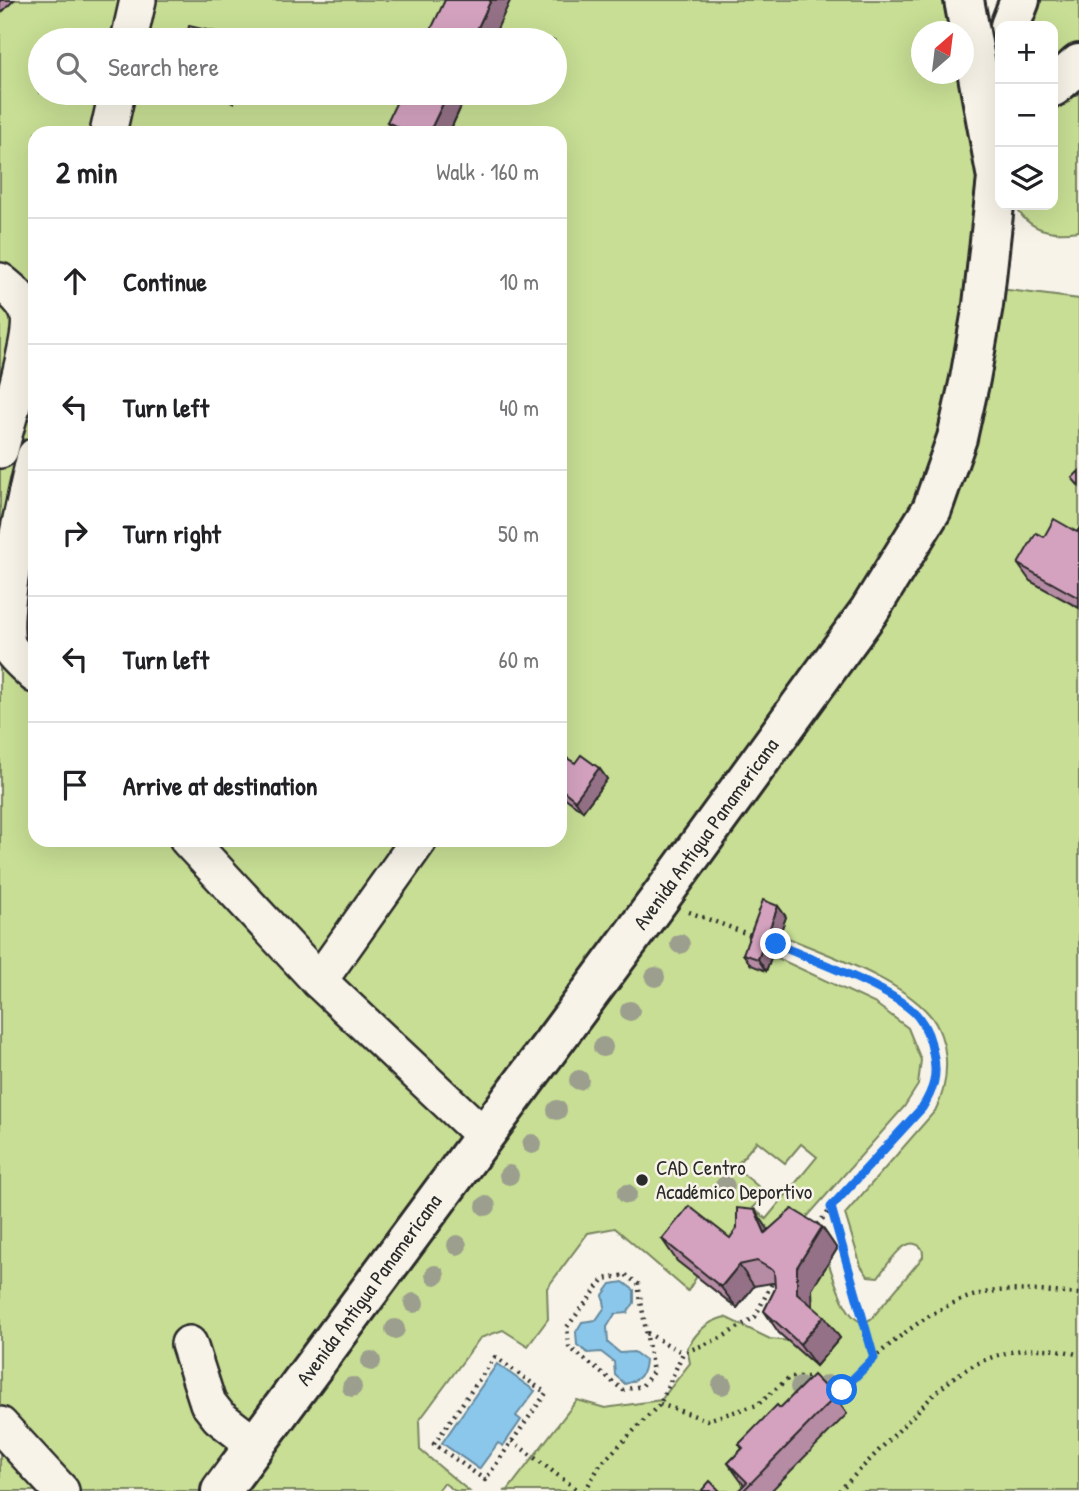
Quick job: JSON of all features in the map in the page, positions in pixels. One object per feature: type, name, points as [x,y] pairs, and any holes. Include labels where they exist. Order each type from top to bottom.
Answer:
[{"type":"main road","name":"Avenida Antigua Panamericana","points":[[964,0],[995,155]]},
{"type":"main road","points":[[1012,21],[1020,0]]},
{"type":"main road","points":[[1056,84],[1079,64]]},
{"type":"main road","points":[[983,97],[995,65]]},
{"type":"main road","name":"Avenida Antigua Panamericana","points":[[221,1491],[869,611],[932,509],[957,438],[970,379],[983,305],[995,207]]},
{"type":"lane","points":[[132,28],[138,0]]},
{"type":"lane","points":[[110,126],[114,105]]},
{"type":"lane","points":[[0,281],[14,292],[28,312]]},
{"type":"lane","points":[[0,450],[27,341],[28,327]]},
{"type":"lane","points":[[28,487],[1,620],[7,645],[28,668]]},
{"type":"lane","points":[[195,847],[319,981],[482,1135]]},
{"type":"lane","points":[[319,981],[414,847]]},
{"type":"lane","points":[[189,1344],[208,1403],[219,1417],[255,1446]]},
{"type":"lane","points":[[0,1425],[61,1491]]},
{"type":"path","points":[[658,901],[761,939]]},
{"type":"path","points":[[776,944],[879,989],[900,1001],[918,1017],[933,1052],[937,1071],[933,1092],[922,1108],[811,1232]]},
{"type":"path","points":[[831,1207],[874,1358]]},
{"type":"path","points":[[626,1275],[638,1284],[647,1333],[653,1372],[642,1386],[623,1390],[569,1347],[568,1327],[604,1279],[626,1275]]},
{"type":"path","points":[[585,1491],[600,1465],[660,1404],[683,1353],[721,1338],[755,1317],[772,1283]]},
{"type":"path","points":[[660,1404],[707,1419],[757,1405],[790,1377],[812,1377],[842,1390],[912,1326],[960,1300],[995,1292],[1031,1290],[1079,1294]]},
{"type":"path","points":[[647,1333],[683,1353]]},
{"type":"path","points":[[839,1491],[936,1393],[965,1370],[1016,1350],[1053,1349],[1079,1355]]},
{"type":"path","points":[[495,1357],[546,1393],[512,1441],[485,1480],[434,1444],[495,1357]]},
{"type":"path","points":[[512,1441],[579,1491]]},
{"type":"green space","points":[[0,0],[948,0],[952,21],[911,21],[911,84],[964,84],[982,178],[971,269],[941,434],[918,503],[857,602],[203,1491],[0,1491]]},
{"type":"green space","points":[[1036,0],[1079,0],[1079,46],[1058,63],[1058,21],[1028,21]]},
{"type":"green space","points":[[1079,84],[1079,231],[1042,229],[1027,221],[1018,210],[1058,210],[1058,104]]},
{"type":"green space","points":[[1000,289],[1079,299],[1079,1491],[504,1491],[508,1490],[577,1400],[605,1408],[661,1400],[690,1363],[687,1348],[698,1332],[712,1322],[725,1317],[770,1339],[801,1342],[807,1279],[825,1253],[848,1311],[863,1322],[872,1318],[923,1257],[921,1247],[910,1244],[895,1255],[878,1277],[868,1276],[861,1266],[845,1214],[935,1111],[943,1092],[946,1073],[945,1053],[939,1029],[933,1018],[916,1001],[899,989],[860,968],[781,935],[773,956],[876,1004],[908,1028],[921,1060],[918,1085],[904,1107],[778,1250],[697,1276],[688,1291],[615,1228],[588,1233],[547,1288],[548,1319],[528,1346],[503,1330],[480,1338],[419,1421],[420,1450],[469,1491],[455,1491],[444,1483],[437,1491],[240,1491],[882,621]],"holes":[[[757,1141],[785,1163],[801,1144],[817,1157],[766,1219],[753,1208],[766,1193],[735,1167]]]},
{"type":"water","points":[[623,1282],[634,1290],[634,1303],[627,1313],[615,1314],[607,1327],[608,1343],[620,1353],[634,1352],[645,1360],[640,1376],[625,1384],[615,1375],[614,1362],[601,1352],[588,1353],[577,1345],[576,1332],[582,1322],[596,1320],[605,1307],[603,1295],[611,1284]]},
{"type":"water","points":[[497,1364],[535,1391],[516,1416],[521,1420],[503,1446],[498,1443],[479,1469],[442,1443]]},
{"type":"building","points":[[445,0],[491,0],[478,28],[432,28]]},
{"type":"building","points":[[395,105],[442,105],[432,126],[395,126],[387,122]]},
{"type":"building","points":[[1079,471],[1079,486],[1072,478]]},
{"type":"building","points":[[1054,519],[1077,532],[1079,529],[1079,598],[1018,564],[1036,533],[1044,537]]},
{"type":"building","points":[[581,755],[599,768],[575,800],[567,794],[567,758],[575,763]]},
{"type":"building","points":[[763,900],[778,906],[758,959],[743,954]]},
{"type":"building","points":[[689,1206],[730,1238],[737,1228],[737,1208],[755,1210],[765,1233],[792,1209],[822,1227],[797,1267],[797,1293],[824,1316],[800,1344],[764,1311],[775,1289],[774,1271],[757,1261],[739,1265],[721,1287],[662,1239]]},
{"type":"building","points":[[813,1375],[835,1397],[743,1491],[738,1491],[747,1482],[728,1463],[743,1448],[739,1444],[777,1405],[780,1408]]},
{"type":"building","points":[[710,1481],[720,1491],[702,1490]]},
{"type":"place","name":"CAD Centro Académico Deportivo","points":[[642,1180]]},
{"type":"route","points":[[776,944],[879,989],[900,1001],[918,1017],[931,1043],[937,1071],[933,1092],[922,1108],[831,1207],[874,1358],[842,1390]]}]
